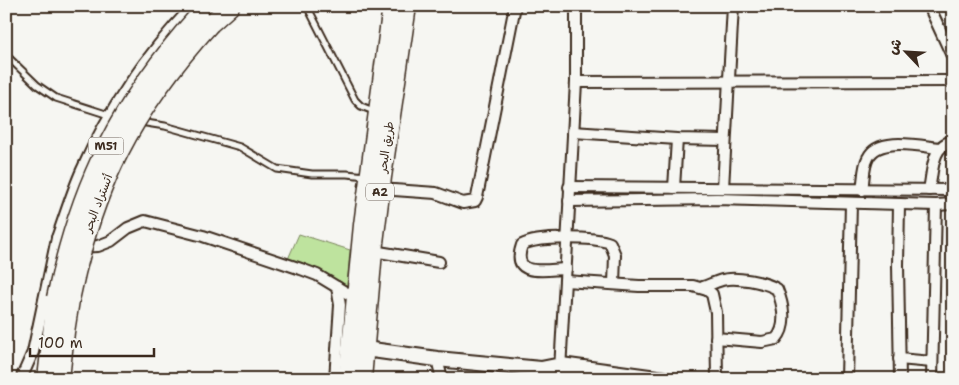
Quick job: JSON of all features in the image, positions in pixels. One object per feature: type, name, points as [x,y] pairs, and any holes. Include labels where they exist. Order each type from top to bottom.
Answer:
[{"type":"highway","name":"أتستراد البحر","points":[[60,379],[65,332],[63,299],[64,259],[75,220],[89,182],[126,110],[172,45],[202,13],[230,6]]},
{"type":"highway","name":"طريق البحر","points":[[362,379],[373,251],[378,113],[392,6]]},
{"type":"highway","name":"طريق البحر","points":[[348,379],[346,330],[355,298],[407,6]]},
{"type":"highway","name":"أتستراد البحر","points":[[47,379],[63,299]]},
{"type":"main road","points":[[365,349],[437,360],[541,369],[573,379]]},
{"type":"main road","points":[[559,374],[664,379]]},
{"type":"street","points":[[375,183],[436,193],[463,203],[475,201],[515,6]]},
{"type":"street","points":[[559,374],[576,82],[576,6]]},
{"type":"street","points":[[723,188],[734,6]]},
{"type":"street","points":[[929,6],[953,58]]},
{"type":"street","points":[[942,6],[953,28]]},
{"type":"street","points":[[21,379],[33,352],[57,238],[81,171],[110,115],[167,33],[202,13]]},
{"type":"street","points":[[576,82],[953,81]]},
{"type":"street","points":[[573,132],[677,139],[725,140]]},
{"type":"street","points":[[674,188],[677,139]]},
{"type":"street","points":[[929,190],[934,160],[939,148],[943,144],[953,141]]},
{"type":"street","points":[[862,190],[868,157],[878,148],[887,144],[939,148]]},
{"type":"street","points":[[569,187],[953,190]]},
{"type":"street","points":[[569,201],[717,200],[953,204]]},
{"type":"street","points":[[847,379],[851,203]]},
{"type":"street","points":[[899,204],[900,379]]},
{"type":"street","points":[[932,379],[936,205]]},
{"type":"street","points":[[57,238],[76,247],[98,246],[111,241],[128,228],[145,221],[203,236],[300,269],[317,276],[355,298]]},
{"type":"street","points":[[566,269],[533,271],[527,268],[521,263],[520,252],[522,245],[549,238],[594,239],[610,243],[615,255],[614,284]]},
{"type":"street","points":[[373,251],[439,262]]},
{"type":"street","points":[[565,282],[702,287],[723,280],[736,279],[769,284],[777,289],[781,298],[783,314],[782,327],[776,339],[762,342],[716,338]]},
{"type":"street","points":[[335,379],[346,330],[336,287]]},
{"type":"street","points":[[702,287],[712,294],[716,312],[717,379]]},
{"type":"street","points":[[899,359],[932,362]]},
{"type":"street","points":[[437,360],[442,379]]},
{"type":"lane","points":[[307,6],[355,100],[361,106],[378,113]]},
{"type":"lane","points":[[6,56],[37,86],[56,98],[110,115],[165,126],[240,147],[277,169],[312,174],[347,174],[375,183]]},
{"type":"green space","points":[[299,234],[350,250],[347,287],[319,272],[288,259]]}]
